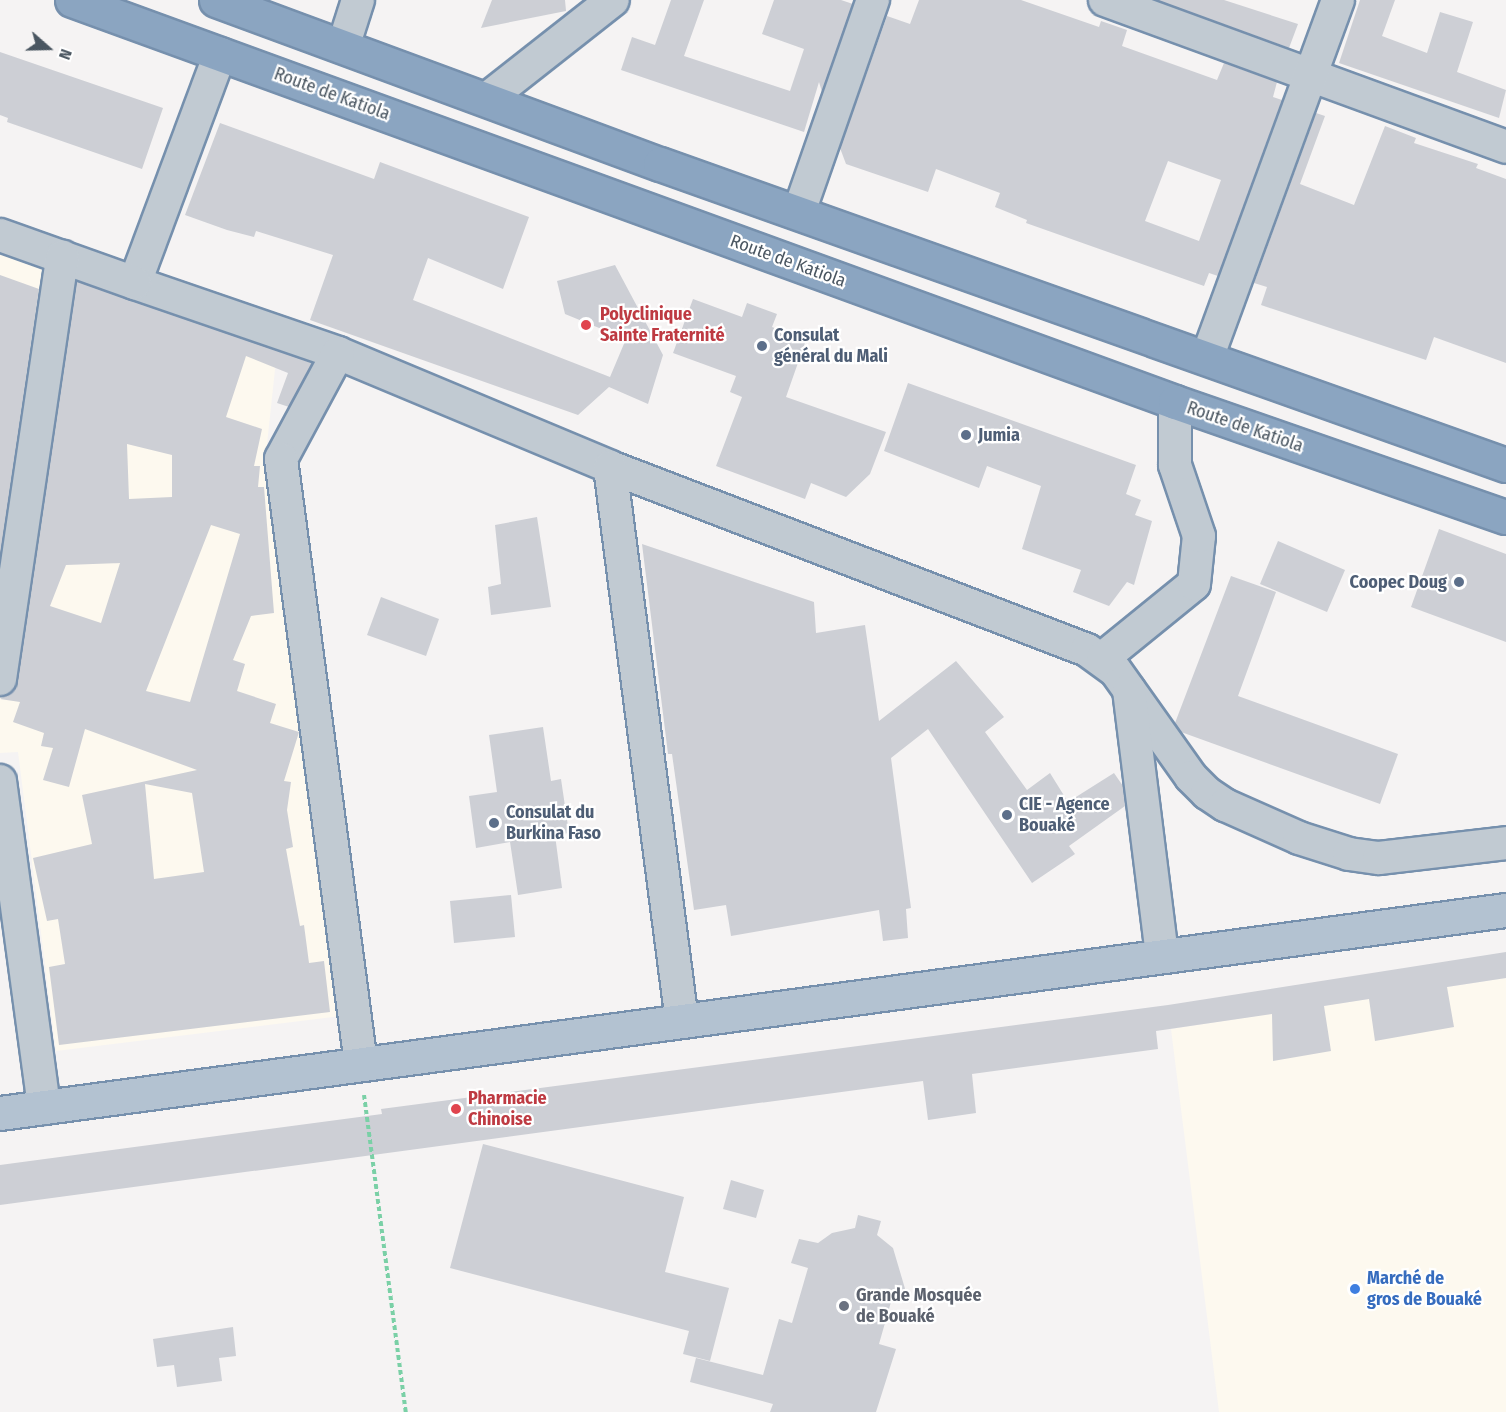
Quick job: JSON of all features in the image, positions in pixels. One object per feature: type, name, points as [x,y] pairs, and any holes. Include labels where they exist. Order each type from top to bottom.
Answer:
[{"type":"highway","name":"Route de Katiola","points":[[72,0],[1175,402],[1506,517]]},
{"type":"highway","points":[[216,0],[1506,465]]},
{"type":"main road","points":[[0,1113],[1506,910]]},
{"type":"street","points":[[343,47],[358,0]]},
{"type":"street","points":[[487,99],[613,0]]},
{"type":"street","points":[[799,212],[873,0]]},
{"type":"street","points":[[1105,0],[1506,147]]},
{"type":"street","points":[[1207,358],[1338,0]]},
{"type":"street","points":[[135,283],[220,54]]},
{"type":"street","points":[[0,235],[338,353],[610,467],[1103,658],[1128,686],[1191,777],[1207,793],[1225,805],[1299,837],[1349,854],[1379,858],[1506,843]]},
{"type":"street","points":[[0,679],[62,257]]},
{"type":"street","points":[[338,353],[281,459],[361,1064]]},
{"type":"street","points":[[1103,658],[1194,584],[1199,536],[1176,465],[1175,402]]},
{"type":"street","points":[[610,467],[682,1021]]},
{"type":"street","points":[[1128,686],[1162,956]]},
{"type":"street","points":[[0,781],[44,1108]]},
{"type":"path","points":[[361,1064],[406,1412]]},
{"type":"shaded area","points":[[0,242],[291,342],[286,354],[277,351],[265,463],[271,463],[341,1016],[56,1051],[18,752],[0,753]]},
{"type":"shaded area","name":"Marché de gros de Bouaké","points":[[1506,978],[1506,1412],[1219,1412],[1171,1029]]},
{"type":"building","points":[[492,0],[565,0],[566,11],[481,28]]},
{"type":"building","points":[[671,0],[704,0],[684,56],[790,91],[804,49],[762,34],[774,0],[841,0],[853,4],[822,92],[819,82],[804,132],[621,70],[632,37],[655,45]]},
{"type":"building","points":[[919,0],[1021,0],[1099,27],[1101,21],[1127,30],[1122,46],[1217,80],[1224,63],[1277,82],[1273,97],[1282,100],[1218,276],[1209,273],[1204,286],[1026,223],[1027,220],[995,207],[1000,193],[936,169],[928,192],[846,164],[840,148],[887,16],[910,24]],"holes":[[[1168,161],[1221,180],[1199,241],[1145,221]]]},
{"type":"building","points":[[1157,0],[1224,0],[1298,24],[1289,48]]},
{"type":"building","points":[[1360,0],[1395,0],[1382,36],[1427,53],[1440,12],[1473,22],[1457,72],[1506,90],[1499,118],[1339,63]]},
{"type":"building","points":[[0,52],[163,108],[142,169],[7,122],[8,118],[0,115]]},
{"type":"building","points":[[1316,113],[1325,116],[1300,184],[1354,205],[1385,126],[1416,138],[1414,143],[1478,164],[1476,168],[1506,179],[1506,363],[1434,337],[1426,360],[1261,305],[1267,287],[1254,283]]},
{"type":"building","points":[[220,123],[374,179],[380,162],[529,217],[503,289],[428,258],[413,300],[610,377],[626,339],[565,314],[557,281],[615,265],[663,355],[648,404],[609,387],[578,415],[310,320],[333,255],[256,231],[254,237],[227,230],[185,215]]},
{"type":"building","points":[[0,275],[39,289],[0,555]]},
{"type":"building","points":[[77,281],[312,363],[289,407],[277,403],[288,373],[246,356],[226,417],[262,429],[254,466],[260,466],[258,487],[264,487],[274,613],[251,616],[233,660],[245,664],[237,691],[276,704],[270,723],[299,732],[284,781],[291,782],[287,810],[293,847],[286,849],[300,926],[304,925],[309,963],[324,961],[330,1012],[59,1045],[49,967],[65,964],[58,919],[47,921],[33,858],[92,844],[82,795],[197,770],[85,729],[69,787],[43,780],[53,748],[41,746],[44,733],[13,722],[20,702],[0,699],[14,691],[18,682]],"holes":[[[127,444],[172,455],[172,497],[129,499]],[[211,525],[240,534],[190,702],[146,691]],[[120,563],[101,623],[50,606],[66,565]],[[145,784],[192,793],[204,872],[154,879]]]},
{"type":"building","points":[[693,299],[742,317],[747,303],[777,314],[772,327],[806,340],[786,397],[886,432],[870,474],[846,497],[811,483],[805,499],[716,466],[742,397],[730,392],[736,376],[673,353]]},
{"type":"building","points":[[908,383],[1136,465],[1126,494],[1141,500],[1135,515],[1152,521],[1134,585],[1127,582],[1109,606],[1073,592],[1081,570],[1022,549],[1041,486],[987,466],[979,488],[884,451]]},
{"type":"building","points":[[537,517],[551,607],[491,615],[488,587],[501,584],[495,525]]},
{"type":"building","points":[[1439,529],[1506,554],[1506,642],[1411,607]]},
{"type":"building","points":[[1278,541],[1345,570],[1327,612],[1260,584]]},
{"type":"building","points":[[642,544],[814,602],[816,633],[865,625],[879,721],[956,661],[1004,717],[985,732],[1027,790],[1050,773],[1068,802],[1114,773],[1123,786],[1125,806],[1069,846],[1075,854],[1032,883],[928,729],[891,758],[911,908],[906,909],[908,938],[883,941],[879,910],[731,936],[726,905],[694,910],[672,754],[668,754]]},
{"type":"building","points":[[1231,576],[1276,592],[1238,696],[1398,754],[1380,804],[1181,732],[1175,723]]},
{"type":"building","points":[[381,597],[439,619],[426,656],[367,635]]},
{"type":"building","points":[[543,727],[551,781],[561,779],[569,833],[555,835],[562,888],[518,895],[510,842],[476,848],[469,796],[497,792],[489,735]]},
{"type":"building","points":[[511,895],[515,937],[454,943],[450,901]]},
{"type":"building","points":[[1506,952],[1506,978],[1447,987],[1454,1027],[1375,1041],[1369,999],[1324,1006],[1331,1051],[1273,1061],[1272,1014],[1156,1031],[1158,1049],[972,1074],[976,1113],[928,1120],[923,1081],[0,1205],[0,1165],[382,1114],[381,1109],[1168,1005]]},
{"type":"building","points":[[483,1144],[684,1197],[665,1272],[729,1288],[710,1361],[683,1354],[689,1331],[450,1268]]},
{"type":"building","points":[[731,1180],[764,1190],[756,1218],[723,1209]]},
{"type":"building","name":"Grande Mosquée de Bouaké","points":[[858,1215],[881,1221],[877,1235],[893,1248],[906,1292],[895,1288],[879,1344],[896,1349],[876,1412],[770,1412],[773,1404],[690,1382],[696,1358],[763,1375],[779,1319],[792,1323],[808,1268],[791,1263],[799,1239],[818,1243],[832,1233],[855,1228]]},
{"type":"building","points":[[233,1327],[236,1356],[219,1358],[222,1381],[177,1387],[174,1365],[157,1367],[153,1339]]},
{"type":"place","name":"Polyclinique Sainte Fraternité","points":[[586,325]]},
{"type":"place","name":"Consulat général du Mali","points":[[762,346]]},
{"type":"place","name":"Jumia","points":[[966,435]]},
{"type":"place","name":"Coopec Doug","points":[[1459,582]]},
{"type":"place","name":"CIE - Agence Bouaké","points":[[1007,815]]},
{"type":"place","name":"Consulat du Burkina Faso","points":[[494,823]]},
{"type":"place","name":"Pharmacie Chinoise","points":[[456,1109]]},
{"type":"place","name":"Marché de gros de Bouaké","points":[[1355,1289]]},
{"type":"place","name":"Grande Mosquée de Bouaké","points":[[844,1306]]}]
